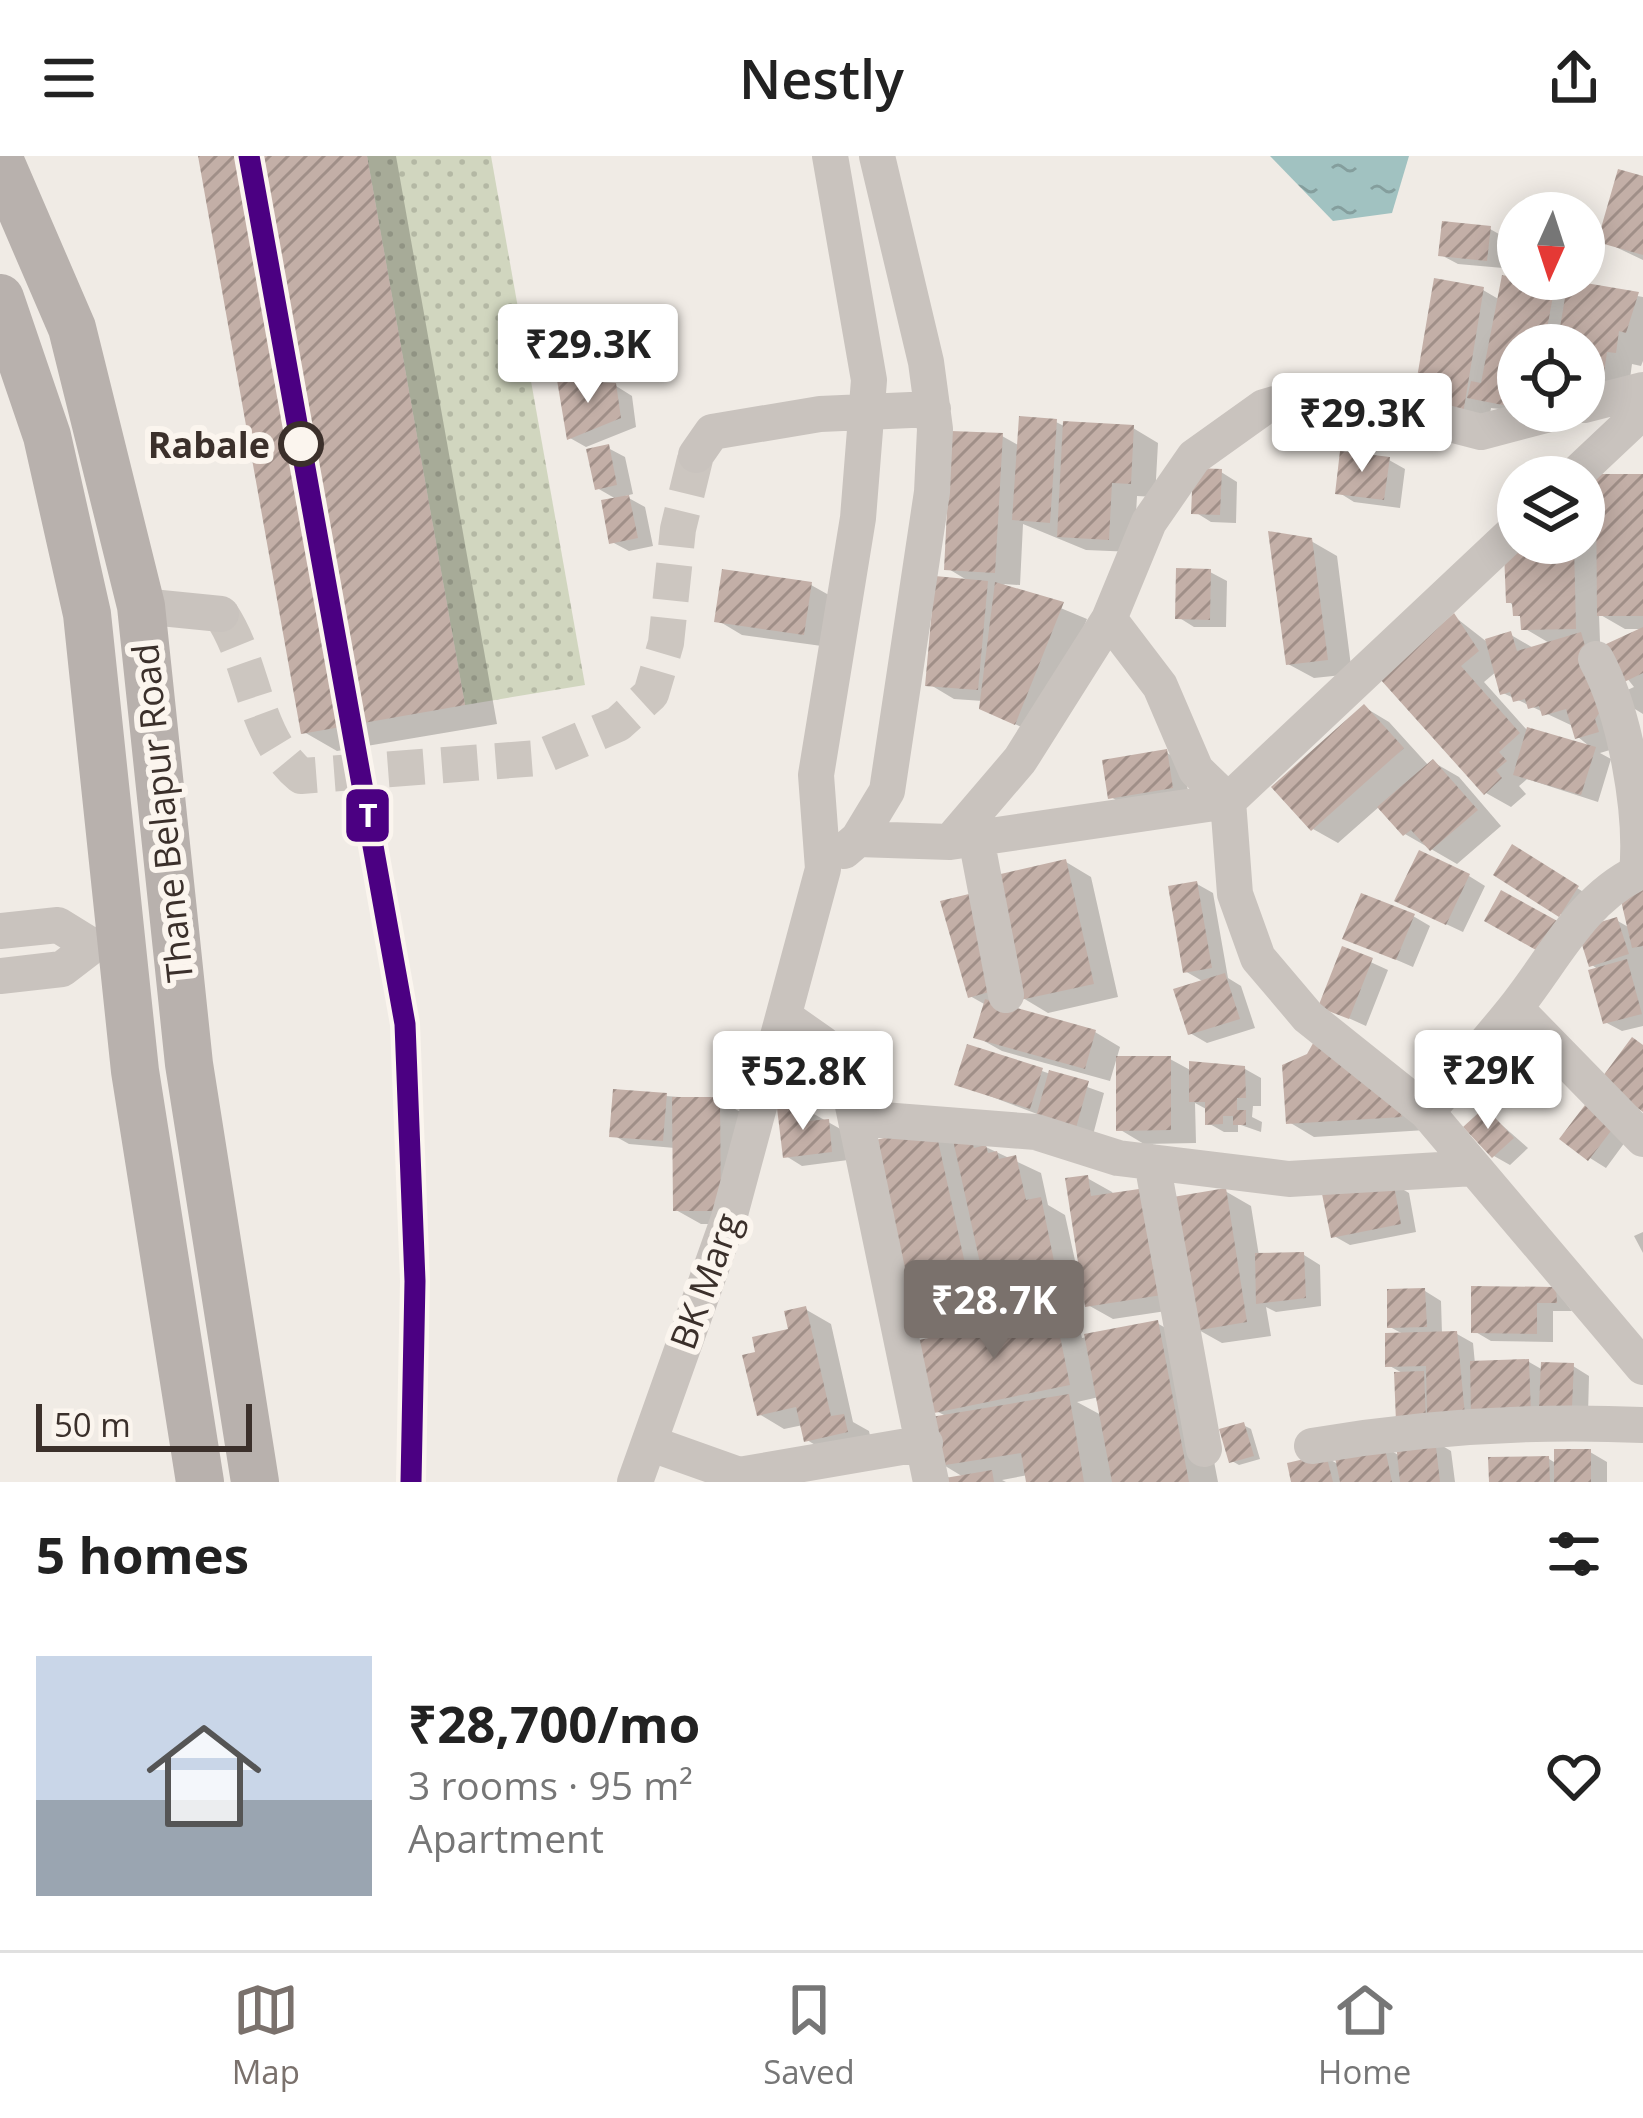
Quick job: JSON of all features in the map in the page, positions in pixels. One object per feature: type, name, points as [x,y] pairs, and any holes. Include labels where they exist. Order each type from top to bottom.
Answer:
[{"type":"main road","name":"Thane Belapur Road","points":[[0,161],[72,328],[141,606],[188,1064],[255,1482]]},
{"type":"main road","name":"Thane Belapur Road","points":[[0,298],[47,436],[87,614],[105,943],[200,1482]]},
{"type":"street","name":"BK Marg","points":[[634,1482],[652,1444],[680,1348],[729,1218],[823,869],[816,776],[858,518],[868,380],[830,156]]},
{"type":"street","points":[[823,869],[858,839],[887,791],[932,492],[933,409],[877,156]]},
{"type":"street","points":[[1605,399],[1643,389]]},
{"type":"street","points":[[963,840],[1109,619],[1149,522],[1193,457],[1264,407],[1322,391],[1481,432],[1497,428]]},
{"type":"street","points":[[696,455],[712,432],[820,413],[933,409]]},
{"type":"street","points":[[1595,456],[1643,411]]},
{"type":"street","points":[[858,839],[963,840],[1228,801],[1497,548]]},
{"type":"street","points":[[141,606],[221,614]]},
{"type":"street","points":[[1109,619],[1160,686],[1196,770],[1228,801],[1235,894],[1258,958],[1308,1017],[1427,1112],[1643,1367]]},
{"type":"street","points":[[1427,1112],[1515,1008],[1587,909],[1608,887],[1637,873],[1641,848],[1618,700],[1596,658]]},
{"type":"street","points":[[963,840],[1006,995]]},
{"type":"street","points":[[0,931],[58,925],[105,943]]},
{"type":"street","points":[[0,976],[62,969],[105,943]]},
{"type":"street","points":[[1515,1008],[1643,1139]]},
{"type":"street","points":[[786,1018],[823,1044],[847,1077],[931,1482]]},
{"type":"street","points":[[857,1118],[1036,1132],[1118,1158],[1288,1179],[1474,1168]]},
{"type":"street","points":[[1153,1162],[1204,1449]]},
{"type":"street","points":[[1312,1446],[1408,1430],[1570,1422],[1643,1424]]},
{"type":"street","points":[[652,1444],[739,1475],[925,1443]]},
{"type":"green space","points":[[367,156],[491,156],[585,685],[465,705]]},
{"type":"water","points":[[1270,156],[1409,156],[1392,213],[1333,221]]},
{"type":"building","name":"Rabale","points":[[198,156],[367,156],[465,705],[301,734]]},
{"type":"building","points":[[1618,169],[1643,176],[1643,255],[1605,244],[1605,214]]},
{"type":"building","points":[[1442,221],[1491,226],[1487,261],[1438,256]]},
{"type":"building","points":[[1434,278],[1484,287],[1462,420],[1412,407]]},
{"type":"building","points":[[1605,286],[1639,292],[1626,333],[1619,331],[1616,353],[1607,352],[1605,366],[1605,324],[1561,324],[1565,300],[1605,300]]},
{"type":"building","points":[[1497,300],[1552,300],[1548,324],[1497,324],[1497,404],[1467,398],[1471,381],[1481,383]]},
{"type":"building","points":[[557,380],[616,383],[621,418],[567,440]]},
{"type":"building","points":[[1019,416],[1057,419],[1050,523],[1012,520]]},
{"type":"building","points":[[1063,421],[1134,425],[1131,484],[1112,483],[1109,540],[1057,537]]},
{"type":"building","points":[[951,431],[1003,433],[995,573],[944,570]]},
{"type":"building","points":[[609,444],[617,485],[595,490],[586,449]]},
{"type":"building","points":[[1340,451],[1390,457],[1384,500],[1335,494]]},
{"type":"building","points":[[1193,468],[1222,469],[1220,515],[1191,514]]},
{"type":"building","points":[[1605,474],[1643,474],[1643,616],[1597,616],[1597,564],[1605,564]]},
{"type":"building","points":[[629,495],[638,538],[609,544],[601,500]]},
{"type":"building","points":[[1268,531],[1312,538],[1328,660],[1286,665]]},
{"type":"building","points":[[1504,564],[1574,564],[1576,629],[1521,630],[1520,616],[1513,616],[1512,603],[1506,603]]},
{"type":"building","points":[[1176,568],[1211,569],[1210,620],[1175,619]]},
{"type":"building","points":[[722,569],[812,582],[804,635],[714,622]]},
{"type":"building","points":[[935,576],[988,581],[978,690],[925,686]]},
{"type":"building","points":[[995,582],[1064,602],[1015,725],[979,709]]},
{"type":"building","points":[[1454,613],[1479,651],[1461,666],[1520,733],[1499,752],[1507,761],[1496,770],[1502,778],[1484,795],[1380,679]]},
{"type":"building","points":[[1643,627],[1643,673],[1622,683],[1604,645]]},
{"type":"building","points":[[1511,631],[1517,651],[1581,632],[1603,708],[1595,719],[1599,732],[1575,739],[1566,709],[1542,716],[1539,706],[1528,709],[1525,699],[1513,702],[1510,692],[1500,695],[1485,639]]},
{"type":"building","points":[[1364,704],[1404,748],[1311,831],[1271,787]]},
{"type":"building","points":[[1527,727],[1596,747],[1581,795],[1513,775]]},
{"type":"building","points":[[1167,749],[1173,788],[1108,799],[1102,760]]},
{"type":"building","points":[[1433,759],[1478,810],[1430,851],[1411,830],[1403,836],[1377,807]]},
{"type":"building","points":[[1512,844],[1579,886],[1559,917],[1493,875]]},
{"type":"building","points":[[1419,850],[1470,874],[1446,925],[1394,901]]},
{"type":"building","points":[[1066,859],[1094,984],[1020,1000],[992,876]]},
{"type":"building","points":[[1197,881],[1212,968],[1183,973],[1168,886]]},
{"type":"building","points":[[1643,887],[1643,946],[1632,948],[1619,892]]},
{"type":"building","points":[[1501,890],[1561,923],[1543,954],[1484,921]]},
{"type":"building","points":[[1361,893],[1415,914],[1396,960],[1342,939]]},
{"type":"building","points":[[969,894],[996,990],[968,998],[940,901]]},
{"type":"building","points":[[1617,917],[1629,954],[1589,967],[1577,929]]},
{"type":"building","points":[[1342,946],[1373,958],[1349,1019],[1318,1007]]},
{"type":"building","points":[[1627,959],[1642,1014],[1603,1024],[1588,970]]},
{"type":"building","points":[[1225,973],[1240,1019],[1188,1035],[1173,989]]},
{"type":"building","points":[[985,999],[1096,1030],[1085,1069],[973,1038]]},
{"type":"building","points":[[1632,1037],[1643,1045],[1643,1112],[1600,1080]]},
{"type":"building","points":[[1316,1038],[1397,1101],[1402,1117],[1286,1124],[1282,1065],[1307,1054]]},
{"type":"building","points":[[967,1044],[1043,1068],[1030,1109],[954,1085]]},
{"type":"building","points":[[1116,1056],[1171,1056],[1171,1130],[1116,1131]]},
{"type":"building","points":[[1189,1061],[1245,1066],[1246,1098],[1237,1098],[1237,1110],[1246,1110],[1246,1125],[1233,1125],[1233,1116],[1223,1116],[1223,1124],[1205,1125],[1205,1102],[1189,1102]]},
{"type":"building","points":[[1049,1070],[1089,1081],[1076,1128],[1036,1117]]},
{"type":"building","points":[[613,1089],[667,1093],[663,1141],[609,1137]]},
{"type":"building","points":[[672,1097],[720,1097],[721,1211],[673,1211]]},
{"type":"building","points":[[1585,1105],[1614,1127],[1588,1161],[1559,1139]]},
{"type":"building","points":[[805,1106],[807,1121],[829,1119],[832,1152],[783,1158],[777,1108]]},
{"type":"building","points":[[1485,1107],[1514,1138],[1492,1158],[1463,1127]]},
{"type":"building","points":[[935,1127],[971,1291],[910,1304],[875,1140]]},
{"type":"building","points":[[971,1137],[974,1148],[986,1145],[988,1153],[997,1151],[999,1159],[1016,1155],[1026,1200],[1041,1197],[1056,1271],[985,1286],[953,1140]]},
{"type":"building","points":[[1088,1175],[1091,1196],[1146,1188],[1162,1295],[1085,1307],[1065,1178]]},
{"type":"building","points":[[1393,1180],[1401,1224],[1331,1238],[1322,1194]]},
{"type":"building","points":[[1226,1188],[1247,1322],[1194,1331],[1173,1197]]},
{"type":"building","points":[[1304,1252],[1306,1298],[1256,1304],[1255,1253]]},
{"type":"building","points":[[1471,1286],[1556,1287],[1557,1303],[1537,1303],[1537,1334],[1471,1333]]},
{"type":"building","points":[[1425,1288],[1427,1327],[1387,1328],[1387,1289]]},
{"type":"building","points":[[806,1306],[831,1416],[844,1414],[848,1432],[804,1442],[796,1407],[757,1416],[742,1355],[755,1352],[752,1337],[788,1329],[784,1311]]},
{"type":"building","points":[[1055,1312],[1070,1385],[934,1413],[919,1340]]},
{"type":"building","points":[[1158,1320],[1189,1482],[1112,1482],[1084,1334]]},
{"type":"building","points":[[1457,1331],[1465,1415],[1427,1416],[1426,1366],[1385,1367],[1385,1333]]},
{"type":"building","points":[[1529,1359],[1531,1414],[1471,1415],[1470,1361]]},
{"type":"building","points":[[1541,1362],[1574,1363],[1572,1407],[1539,1406]]},
{"type":"building","points":[[1424,1371],[1426,1421],[1396,1422],[1394,1372]]},
{"type":"building","points":[[1069,1394],[1084,1482],[1026,1482],[1021,1453],[939,1466],[931,1417]]},
{"type":"building","points":[[1244,1422],[1254,1456],[1229,1463],[1219,1429]]},
{"type":"building","points":[[1435,1438],[1440,1482],[1400,1482],[1396,1443]]},
{"type":"building","points":[[1384,1443],[1392,1482],[1340,1482],[1334,1453]]},
{"type":"building","points":[[1554,1449],[1591,1449],[1591,1482],[1554,1482]]},
{"type":"building","points":[[1326,1454],[1333,1482],[1291,1482],[1287,1463]]},
{"type":"building","points":[[1549,1456],[1550,1482],[1489,1482],[1488,1457]]},
{"type":"building","points":[[992,1470],[994,1482],[946,1482],[945,1478]]},
{"type":"tunnel","points":[[221,614],[263,721],[301,776],[538,758],[618,724],[651,694],[666,643],[678,529],[696,455]]},
{"type":"transit line","name":"T","points":[[249,156],[405,1024],[415,1281],[411,1482]]},
{"type":"place","name":"Rabale","points":[[301,444]]}]
